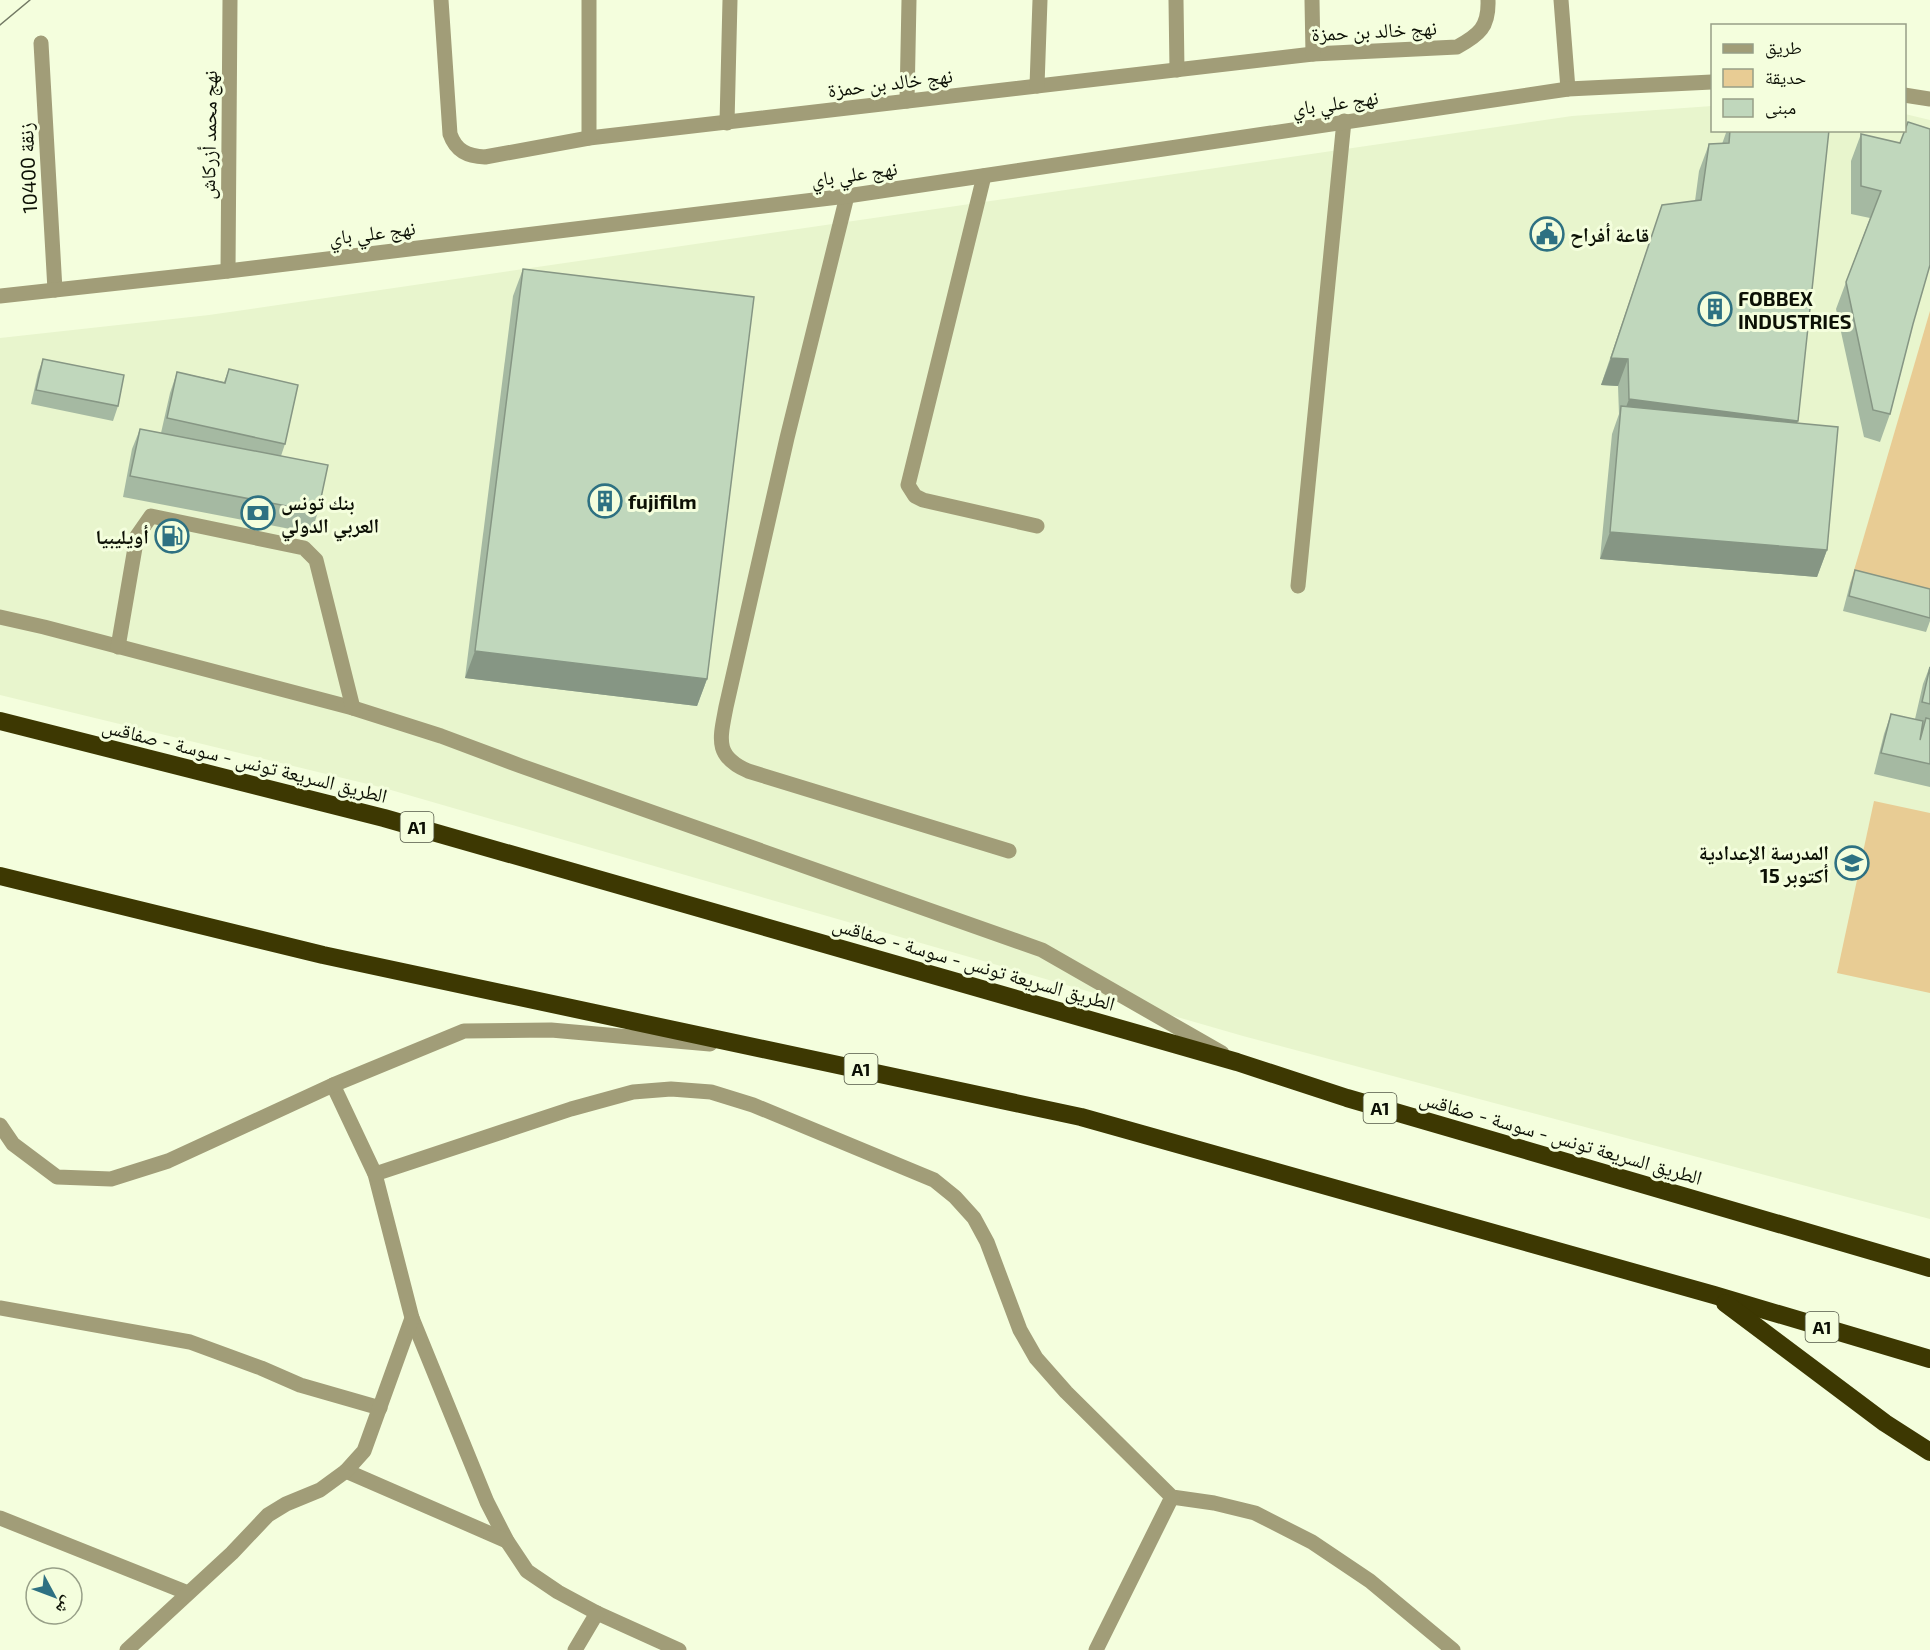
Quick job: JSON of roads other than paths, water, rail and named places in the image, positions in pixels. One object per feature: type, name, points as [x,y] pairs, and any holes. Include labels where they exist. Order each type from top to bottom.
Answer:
[{"type":"highway","name":"الطريق السريعة تونس - سوسة - صفاقس","points":[[0,721],[384,818],[1237,1062],[1358,1102],[1930,1269]]},
{"type":"highway","name":"A1","points":[[0,876],[323,955],[1081,1117],[1714,1295],[1930,1359]]},
{"type":"highway","points":[[1714,1295],[1884,1423],[1930,1452]]},
{"type":"street","name":"نهج محمد أزركاش","points":[[228,271],[230,0]]},
{"type":"street","name":"نهج خالد بن حمزة","points":[[441,0],[450,134],[453,144],[461,152],[474,156],[589,138],[1313,54],[1457,47],[1478,36],[1488,14],[1488,0]]},
{"type":"street","points":[[589,0],[589,138]]},
{"type":"street","points":[[727,123],[730,0]]},
{"type":"street","points":[[907,101],[909,0]]},
{"type":"street","points":[[1037,86],[1040,0]]},
{"type":"street","points":[[1176,0],[1177,70]]},
{"type":"street","points":[[1312,0],[1313,54]]},
{"type":"street","points":[[1561,0],[1568,89]]},
{"type":"street","name":"زنقة 10400","points":[[41,43],[55,290]]},
{"type":"street","name":"نهج علي باي","points":[[0,296],[228,271],[847,196],[1568,89],[1711,82]]},
{"type":"street","points":[[1906,95],[1930,99]]},
{"type":"street","points":[[1298,586],[1344,121]]},
{"type":"street","points":[[984,176],[909,485],[915,496],[923,500],[1037,526]]},
{"type":"street","points":[[847,196],[787,438],[726,707],[721,735],[723,753],[733,764],[748,771],[1009,851]]},
{"type":"street","points":[[118,647],[137,536],[151,516],[303,548],[316,560],[353,708]]},
{"type":"street","points":[[0,617],[353,708],[441,736],[1042,950],[1237,1062]]},
{"type":"street","points":[[0,1125],[13,1144],[57,1177],[111,1179],[168,1161],[333,1085],[464,1031],[551,1030],[770,1050]]},
{"type":"street","points":[[333,1085],[375,1174],[412,1318],[487,1502],[507,1541],[527,1571],[558,1592],[679,1650]]},
{"type":"street","points":[[375,1174],[571,1109],[633,1092],[671,1089],[711,1092],[753,1105],[934,1180],[955,1197],[974,1218],[987,1242],[1020,1329],[1036,1358],[1066,1392],[1172,1497],[1214,1503],[1255,1513],[1312,1542],[1370,1581],[1453,1650]]},
{"type":"street","points":[[0,1308],[190,1342],[300,1385],[380,1408]]},
{"type":"street","points":[[127,1650],[232,1553],[268,1515],[286,1504],[320,1490],[346,1471],[364,1451],[412,1318]]},
{"type":"street","points":[[346,1471],[507,1541]]},
{"type":"street","points":[[1096,1650],[1172,1497]]},
{"type":"street","points":[[0,1518],[188,1593]]},
{"type":"street","points":[[576,1650],[597,1612]]},
{"type":"tram line","points":[[0,25],[30,0]]},
{"type":"place","name":"قاعة أفراح","points":[[1547,234]]},
{"type":"place","name":"FOBBEX INDUSTRIES","points":[[1715,309]]},
{"type":"place","name":"fujifilm","points":[[605,501]]},
{"type":"place","name":"بنك تونس العربي الدولي","points":[[258,513]]},
{"type":"place","name":"أويليبيا","points":[[172,536]]},
{"type":"place","name":"المدرسة الإعدادية 15 أكتوبر","points":[[1852,863]]}]
